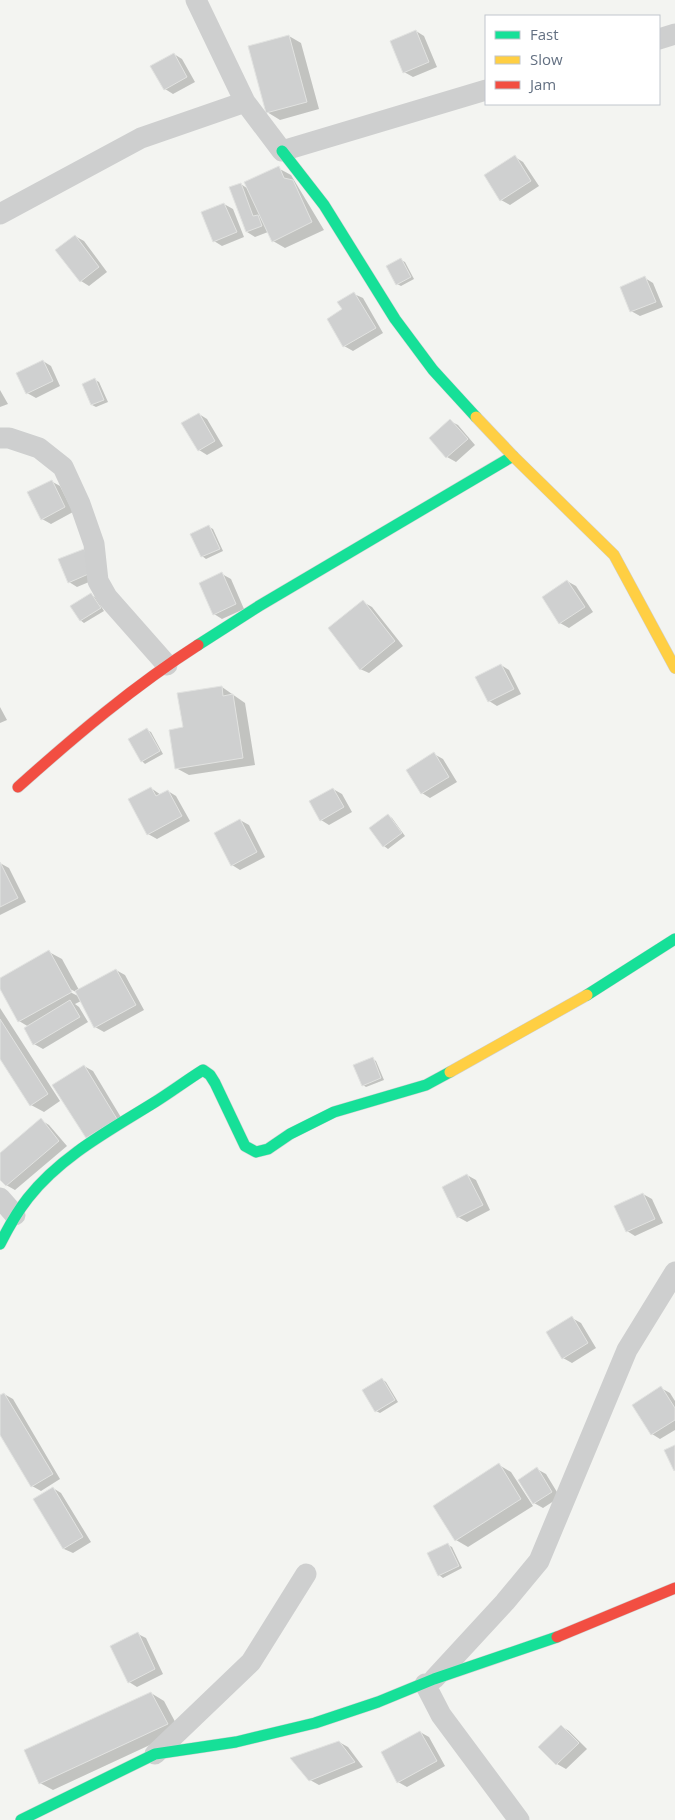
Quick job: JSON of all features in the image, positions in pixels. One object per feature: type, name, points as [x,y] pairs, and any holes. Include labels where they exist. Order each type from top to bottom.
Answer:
[{"type":"street","points":[[196,0],[246,102],[324,204],[395,319],[433,370],[513,456],[614,555],[675,668]]},
{"type":"street","points":[[660,39],[675,34]]},
{"type":"street","points":[[282,151],[485,90]]},
{"type":"street","points":[[0,214],[141,138],[246,102]]},
{"type":"street","points":[[0,438],[8,438],[39,448],[63,467],[80,504],[94,544],[98,581],[106,597],[167,665]]},
{"type":"street","points":[[18,787],[77,735],[167,665],[259,606],[513,456]]},
{"type":"street","points":[[0,1244],[25,1200],[48,1175],[86,1145],[203,1070],[210,1075],[215,1083],[245,1146],[256,1152],[268,1150],[290,1134],[334,1112],[426,1085],[571,1005],[633,968],[675,939]]},
{"type":"street","points":[[0,1198],[15,1215]]},
{"type":"street","points":[[430,1682],[506,1602],[539,1561],[627,1350],[675,1272]]},
{"type":"street","points":[[22,1820],[155,1754],[251,1662],[306,1574]]},
{"type":"street","points":[[155,1754],[236,1742],[315,1723],[542,1643],[675,1588]]},
{"type":"street","points":[[430,1682],[441,1714],[519,1820]]},
{"type":"building","points":[[416,30],[429,62],[403,73],[390,41]]},
{"type":"building","points":[[289,35],[307,102],[266,113],[248,46]]},
{"type":"building","points":[[174,53],[187,77],[164,90],[150,66]]},
{"type":"building","points":[[515,155],[531,181],[500,201],[484,175]]},
{"type":"building","points":[[279,166],[284,178],[293,180],[312,222],[272,242],[244,182]]},
{"type":"building","points":[[241,183],[253,216],[258,215],[262,226],[246,232],[229,187]]},
{"type":"building","points":[[224,203],[237,232],[213,242],[201,212]]},
{"type":"building","points":[[75,235],[99,267],[80,282],[55,250]]},
{"type":"building","points":[[401,258],[411,277],[396,285],[386,266]]},
{"type":"building","points":[[645,276],[656,302],[630,312],[620,287]]},
{"type":"building","points":[[354,292],[376,328],[343,347],[327,319],[342,309],[337,302]]},
{"type":"building","points":[[43,360],[53,381],[26,394],[16,373]]},
{"type":"building","points":[[95,378],[104,400],[91,405],[82,384]]},
{"type":"building","points":[[199,413],[215,441],[198,451],[181,423]]},
{"type":"building","points":[[450,419],[468,439],[446,458],[429,438]]},
{"type":"building","points":[[52,480],[65,507],[41,520],[27,492]]},
{"type":"building","points":[[209,525],[220,549],[201,557],[190,534]]},
{"type":"building","points":[[84,549],[93,572],[68,583],[58,559]]},
{"type":"building","points":[[222,572],[236,604],[213,615],[199,583]]},
{"type":"building","points":[[567,580],[585,607],[559,624],[542,597]]},
{"type":"building","points":[[91,593],[101,608],[80,621],[70,606]]},
{"type":"building","points":[[363,600],[395,641],[360,670],[328,628]]},
{"type":"building","points":[[501,664],[514,689],[488,702],[475,677]]},
{"type":"building","points":[[222,686],[223,696],[233,694],[243,758],[175,769],[169,730],[183,727],[177,693]]},
{"type":"building","points":[[147,728],[160,751],[141,762],[128,739]]},
{"type":"building","points":[[434,752],[449,777],[421,794],[406,770]]},
{"type":"building","points":[[151,787],[156,796],[168,790],[182,816],[147,835],[128,799]]},
{"type":"building","points":[[333,788],[344,807],[320,821],[309,801]]},
{"type":"building","points":[[388,814],[402,833],[383,847],[369,828]]},
{"type":"building","points":[[240,819],[257,852],[231,866],[214,833]]},
{"type":"building","points":[[0,862],[18,898],[0,907]]},
{"type":"building","points":[[49,950],[72,992],[18,1022],[0,989],[0,978]]},
{"type":"building","points":[[116,969],[136,1005],[94,1028],[75,991]]},
{"type":"building","points":[[70,1000],[80,1017],[33,1045],[24,1028]]},
{"type":"building","points":[[0,1019],[48,1094],[30,1106],[0,1059]]},
{"type":"building","points":[[373,1057],[381,1078],[362,1086],[353,1065]]},
{"type":"building","points":[[84,1065],[117,1119],[86,1138],[52,1085]]},
{"type":"building","points":[[41,1118],[59,1141],[6,1186],[0,1180],[0,1153]]},
{"type":"building","points":[[467,1174],[483,1205],[457,1218],[442,1187]]},
{"type":"building","points":[[643,1193],[655,1219],[626,1232],[614,1206]]},
{"type":"building","points":[[572,1316],[588,1343],[562,1359],[546,1332]]},
{"type":"building","points":[[382,1378],[395,1400],[375,1412],[362,1390]]},
{"type":"building","points":[[661,1386],[675,1408],[675,1420],[651,1435],[632,1405]]},
{"type":"building","points":[[4,1393],[53,1474],[31,1487],[0,1435],[0,1395]]},
{"type":"building","points":[[675,1445],[675,1470],[674,1471],[664,1450]]},
{"type":"building","points":[[499,1463],[521,1499],[455,1541],[433,1506]]},
{"type":"building","points":[[537,1467],[552,1492],[533,1504],[518,1480]]},
{"type":"building","points":[[53,1487],[83,1537],[63,1549],[33,1499]]},
{"type":"building","points":[[448,1543],[459,1566],[438,1576],[427,1553]]},
{"type":"building","points":[[138,1632],[155,1669],[128,1683],[110,1646]]},
{"type":"building","points":[[151,1692],[168,1724],[39,1784],[24,1750]]},
{"type":"building","points":[[561,1725],[579,1743],[556,1765],[538,1747]]},
{"type":"building","points":[[420,1731],[437,1761],[397,1783],[381,1752]]},
{"type":"building","points":[[339,1741],[355,1762],[309,1781],[290,1758]]},
{"type":"traffic: fast","points":[[282,151],[324,205],[395,319],[433,370],[476,417]]},
{"type":"traffic: fast","points":[[198,645],[259,606],[513,456]]},
{"type":"traffic: fast","points":[[587,995],[675,939]]},
{"type":"traffic: fast","points":[[0,1244],[24,1203],[55,1169],[87,1145],[203,1070],[210,1075],[215,1083],[245,1146],[256,1152],[268,1149],[290,1134],[334,1112],[426,1085],[450,1072]]},
{"type":"traffic: fast","points":[[21,1820],[155,1754],[236,1742],[315,1723],[378,1702],[434,1679],[557,1637]]},
{"type":"traffic: slow","points":[[476,417],[614,555],[675,668]]},
{"type":"traffic: slow","points":[[450,1072],[587,995]]},
{"type":"traffic: jam","points":[[18,787],[105,712],[151,677],[198,645]]},
{"type":"traffic: jam","points":[[557,1637],[675,1588]]}]
